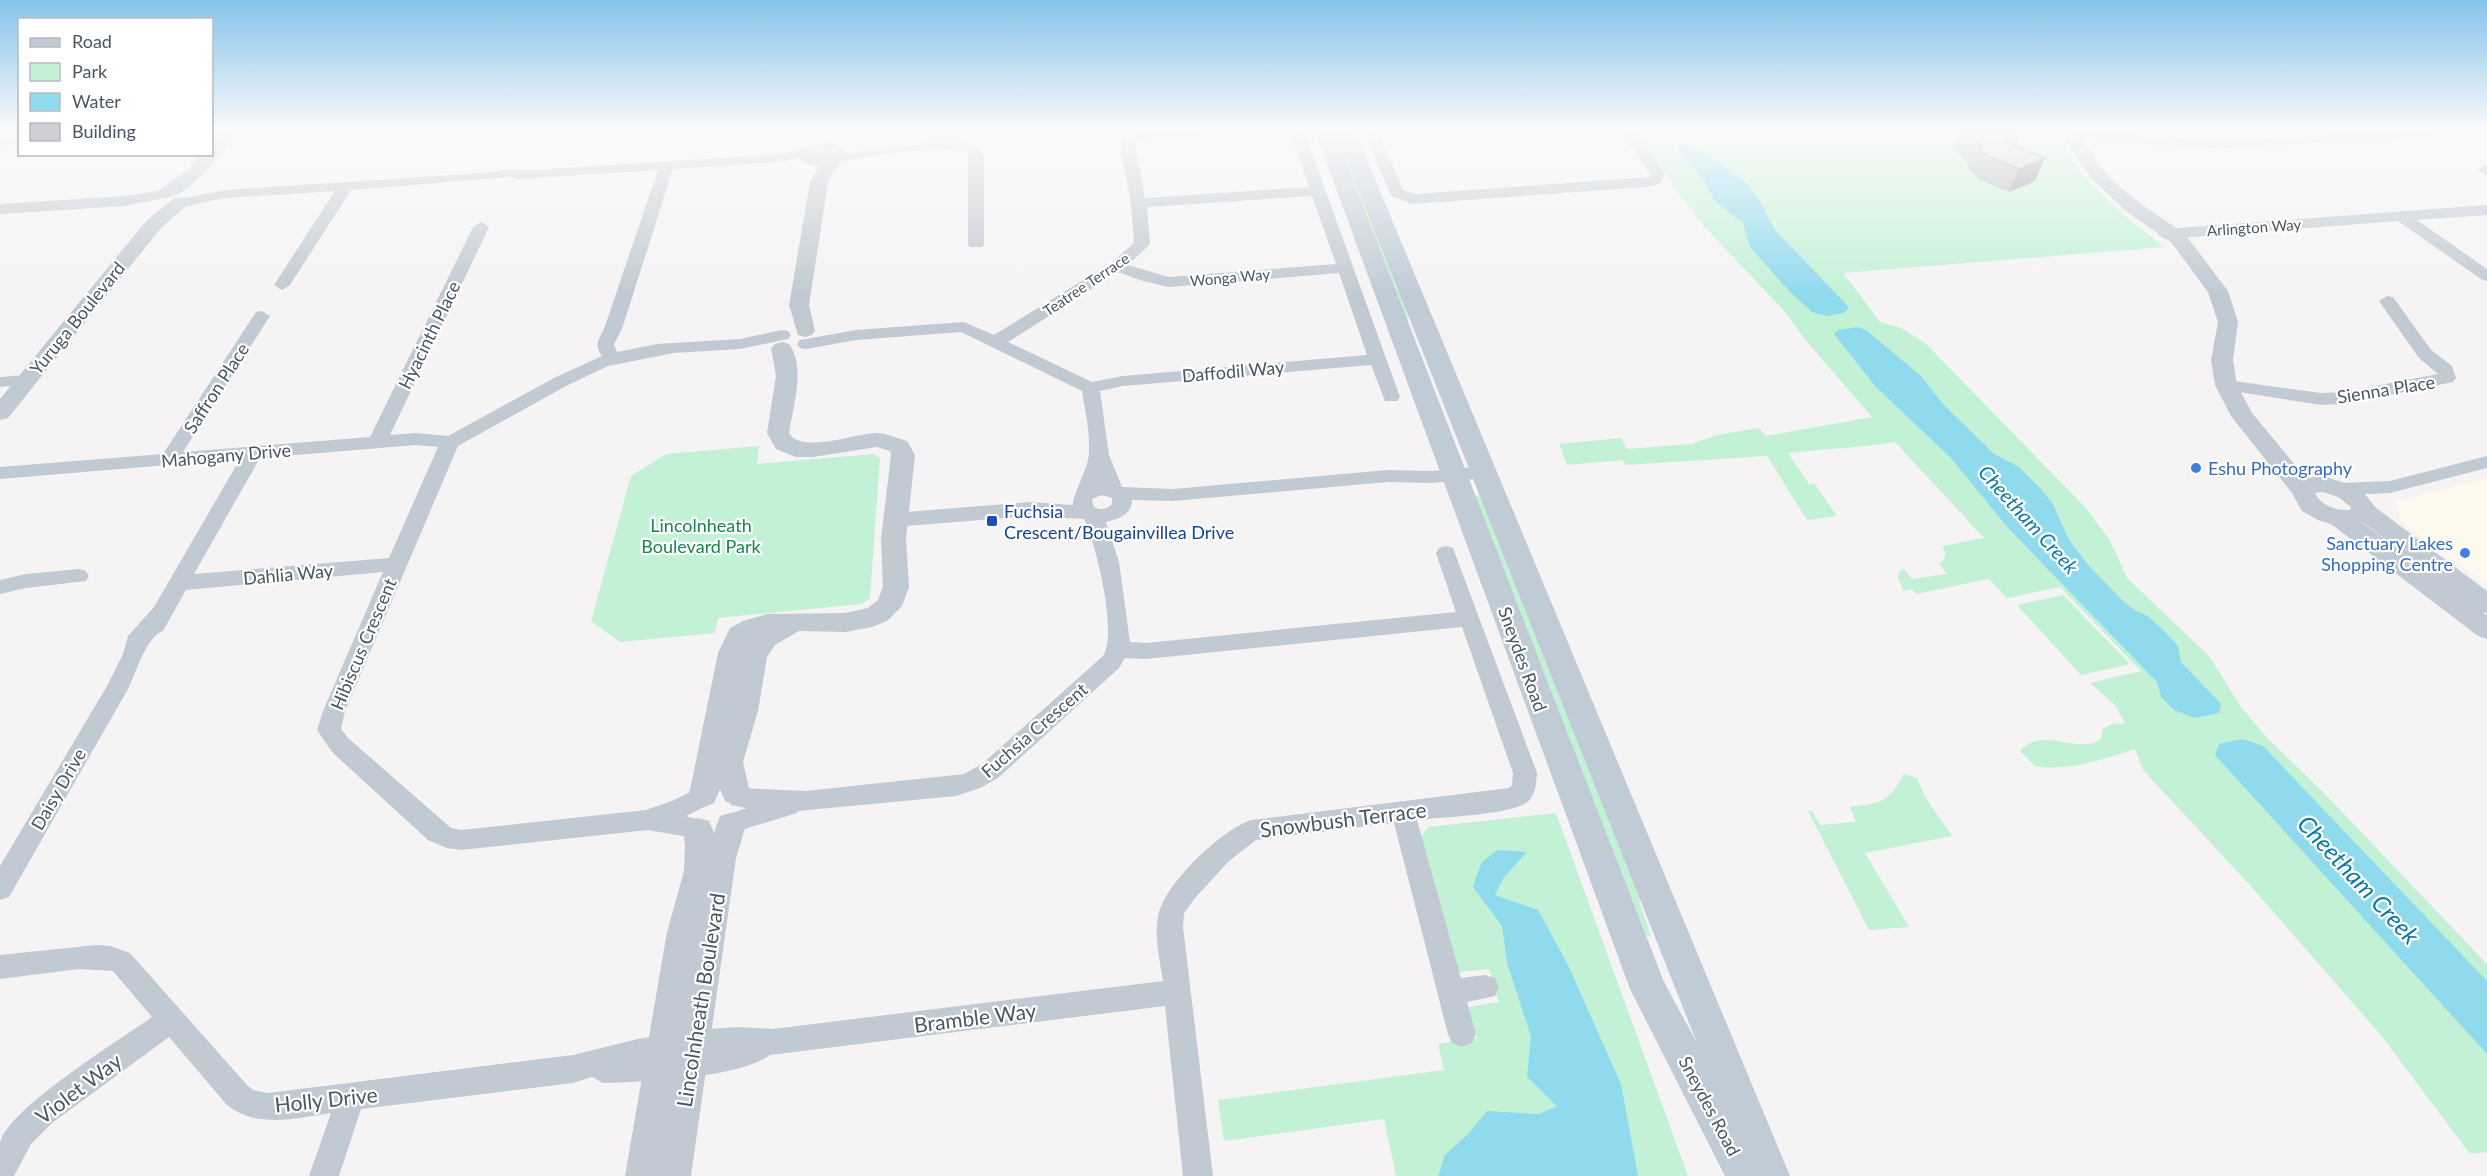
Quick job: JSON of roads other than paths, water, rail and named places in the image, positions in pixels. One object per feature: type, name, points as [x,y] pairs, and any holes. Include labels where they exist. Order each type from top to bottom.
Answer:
[{"type":"main road","name":"Sneydes Road","points":[[1348,186],[1770,1176]]},
{"type":"main road","name":"Sneydes Road","points":[[1365,186],[1468,468],[1514,636],[1648,989],[1747,1176]]},
{"type":"street","name":"Yuruga Boulevard","points":[[0,413],[184,186]]},
{"type":"street","points":[[0,209],[346,186]]},
{"type":"street","points":[[282,285],[346,186]]},
{"type":"street","points":[[612,354],[605,347],[660,186]]},
{"type":"street","points":[[787,376],[782,341],[799,305],[818,186]]},
{"type":"street","points":[[976,244],[977,186]]},
{"type":"street","name":"Teatree Terrace","points":[[997,342],[1117,266],[1142,244],[1135,186]]},
{"type":"street","points":[[1316,186],[1391,397]]},
{"type":"street","points":[[1394,186],[1397,193],[1409,199],[1603,186]]},
{"type":"street","points":[[2110,186],[2144,220],[2169,234],[2172,244],[2197,263],[2218,291],[2226,311],[2227,333],[2222,360],[2226,385],[2242,416],[2276,456],[2322,488],[2356,497],[2363,509],[2487,604]]},
{"type":"street","points":[[1139,203],[1318,191]]},
{"type":"street","name":"Arlington Way","points":[[2169,234],[2487,210]]},
{"type":"street","points":[[2401,216],[2487,276]]},
{"type":"street","name":"Hyacinth Place","points":[[377,442],[482,227]]},
{"type":"street","name":"Wonga Way","points":[[1117,266],[1149,278],[1169,282],[1346,268]]},
{"type":"street","name":"Sienna Place","points":[[2226,385],[2321,399],[2355,396],[2447,378],[2446,370],[2425,354],[2385,301]]},
{"type":"street","points":[[703,796],[720,790],[735,809],[714,832],[696,829],[690,823],[691,810],[703,796],[747,642],[803,622],[862,621],[878,616],[891,604],[896,591],[893,557],[894,520],[903,455],[899,446],[877,440],[813,450],[796,450],[784,444],[778,433],[787,376],[805,338],[799,305]]},
{"type":"street","name":"Saffron Place","points":[[169,459],[262,316]]},
{"type":"street","points":[[451,442],[612,354],[782,341],[796,330],[805,338],[964,327],[1090,388],[1098,456],[1117,501],[1108,556]]},
{"type":"street","name":"Daffodil Way","points":[[1090,388],[1123,381],[1377,359]]},
{"type":"street","points":[[0,382],[26,380]]},
{"type":"street","name":"Mahogany Drive","points":[[0,473],[427,438],[451,442]]},
{"type":"street","name":"Hibiscus Crescent","points":[[451,442],[444,453],[334,711],[329,730],[333,739],[437,833],[447,838],[478,839],[646,820],[681,808],[703,796]]},
{"type":"street","name":"Daisy Drive","points":[[0,889],[117,689],[145,650],[161,613],[254,452]]},
{"type":"street","points":[[1098,456],[1088,504],[1098,524],[1108,556],[1119,650],[1146,651],[1469,618]]},
{"type":"street","points":[[2487,462],[2390,487],[2322,488],[2303,495],[2312,506],[2338,518],[2487,629]]},
{"type":"street","points":[[894,520],[1088,504],[1104,516],[1117,501],[1388,476],[1432,477],[1468,468]]},
{"type":"street","points":[[2338,518],[2356,518],[2374,498],[2390,487]]},
{"type":"street","points":[[1088,504],[1102,489],[1117,501]]},
{"type":"street","name":"Snowbush Terrace","points":[[1198,1176],[1170,927],[1177,901],[1234,840],[1251,830],[1510,799],[1521,793],[1524,788],[1524,773],[1446,553]]},
{"type":"street","name":"Dahlia Way","points":[[178,584],[397,564]]},
{"type":"street","points":[[0,587],[26,581],[79,576]]},
{"type":"street","name":"Lincolnheath Boulevard","points":[[643,1176],[678,1054],[721,858],[735,809],[729,762],[741,723],[754,655],[747,642]]},
{"type":"street","name":"Fuchsia Crescent","points":[[735,809],[956,786],[972,781],[990,771],[1111,662],[1119,650]]},
{"type":"street","points":[[1403,812],[1462,1034]]},
{"type":"street","name":"Hibiscus Crescent","points":[[646,820],[696,829]]},
{"type":"street","name":"Lincolnheath Boulevard","points":[[673,1176],[687,914],[701,871],[702,850],[696,829]]},
{"type":"street","name":"Holly Drive","points":[[0,967],[94,957],[113,958],[128,967],[237,1095],[246,1102],[268,1107],[573,1069],[635,1069],[678,1054]]},
{"type":"street","points":[[1452,992],[1485,987]]},
{"type":"street","name":"Bramble Way","points":[[678,1054],[736,1055],[773,1042],[1177,992]]},
{"type":"street","name":"Violet Way","points":[[0,1171],[21,1134],[42,1113],[172,1019]]},
{"type":"street","points":[[324,1176],[351,1097]]},
{"type":"water","points":[[1707,186],[1748,186],[1761,202],[1774,229],[1849,307],[1844,313],[1826,316],[1812,312],[1790,292],[1750,247],[1743,223],[1714,200]]},
{"type":"water","name":"Cheetham Creek","points":[[1857,327],[1866,330],[1921,376],[1943,404],[1994,454],[2019,467],[2041,489],[2053,504],[2069,540],[2089,566],[2123,601],[2136,611],[2148,616],[2178,646],[2181,662],[2221,704],[2219,713],[2195,718],[2174,710],[2161,697],[2157,682],[2009,529],[1951,458],[1876,387],[1834,334],[1838,330]]},
{"type":"water","name":"Cheetham Creek","points":[[2243,739],[2263,746],[2487,981],[2487,1054],[2215,755],[2219,744]]},
{"type":"water","points":[[1497,850],[1527,852],[1504,877],[1495,895],[1538,910],[1568,965],[1621,1084],[1638,1176],[1438,1176],[1445,1155],[1468,1134],[1487,1111],[1539,1114],[1557,1106],[1527,1077],[1531,1036],[1507,963],[1502,926],[1473,887],[1481,863]]},
{"type":"place","name":"Eshu Photography","points":[[2196,468]]},
{"type":"place","name":"Fuchsia Crescent/Bougainvillea Drive","points":[[992,521]]},
{"type":"place","name":"Sanctuary Lakes Shopping Centre","points":[[2465,553]]},
{"type":"park label","name":"Lincolnheath Boulevard Park","points":[[701,535]]}]
